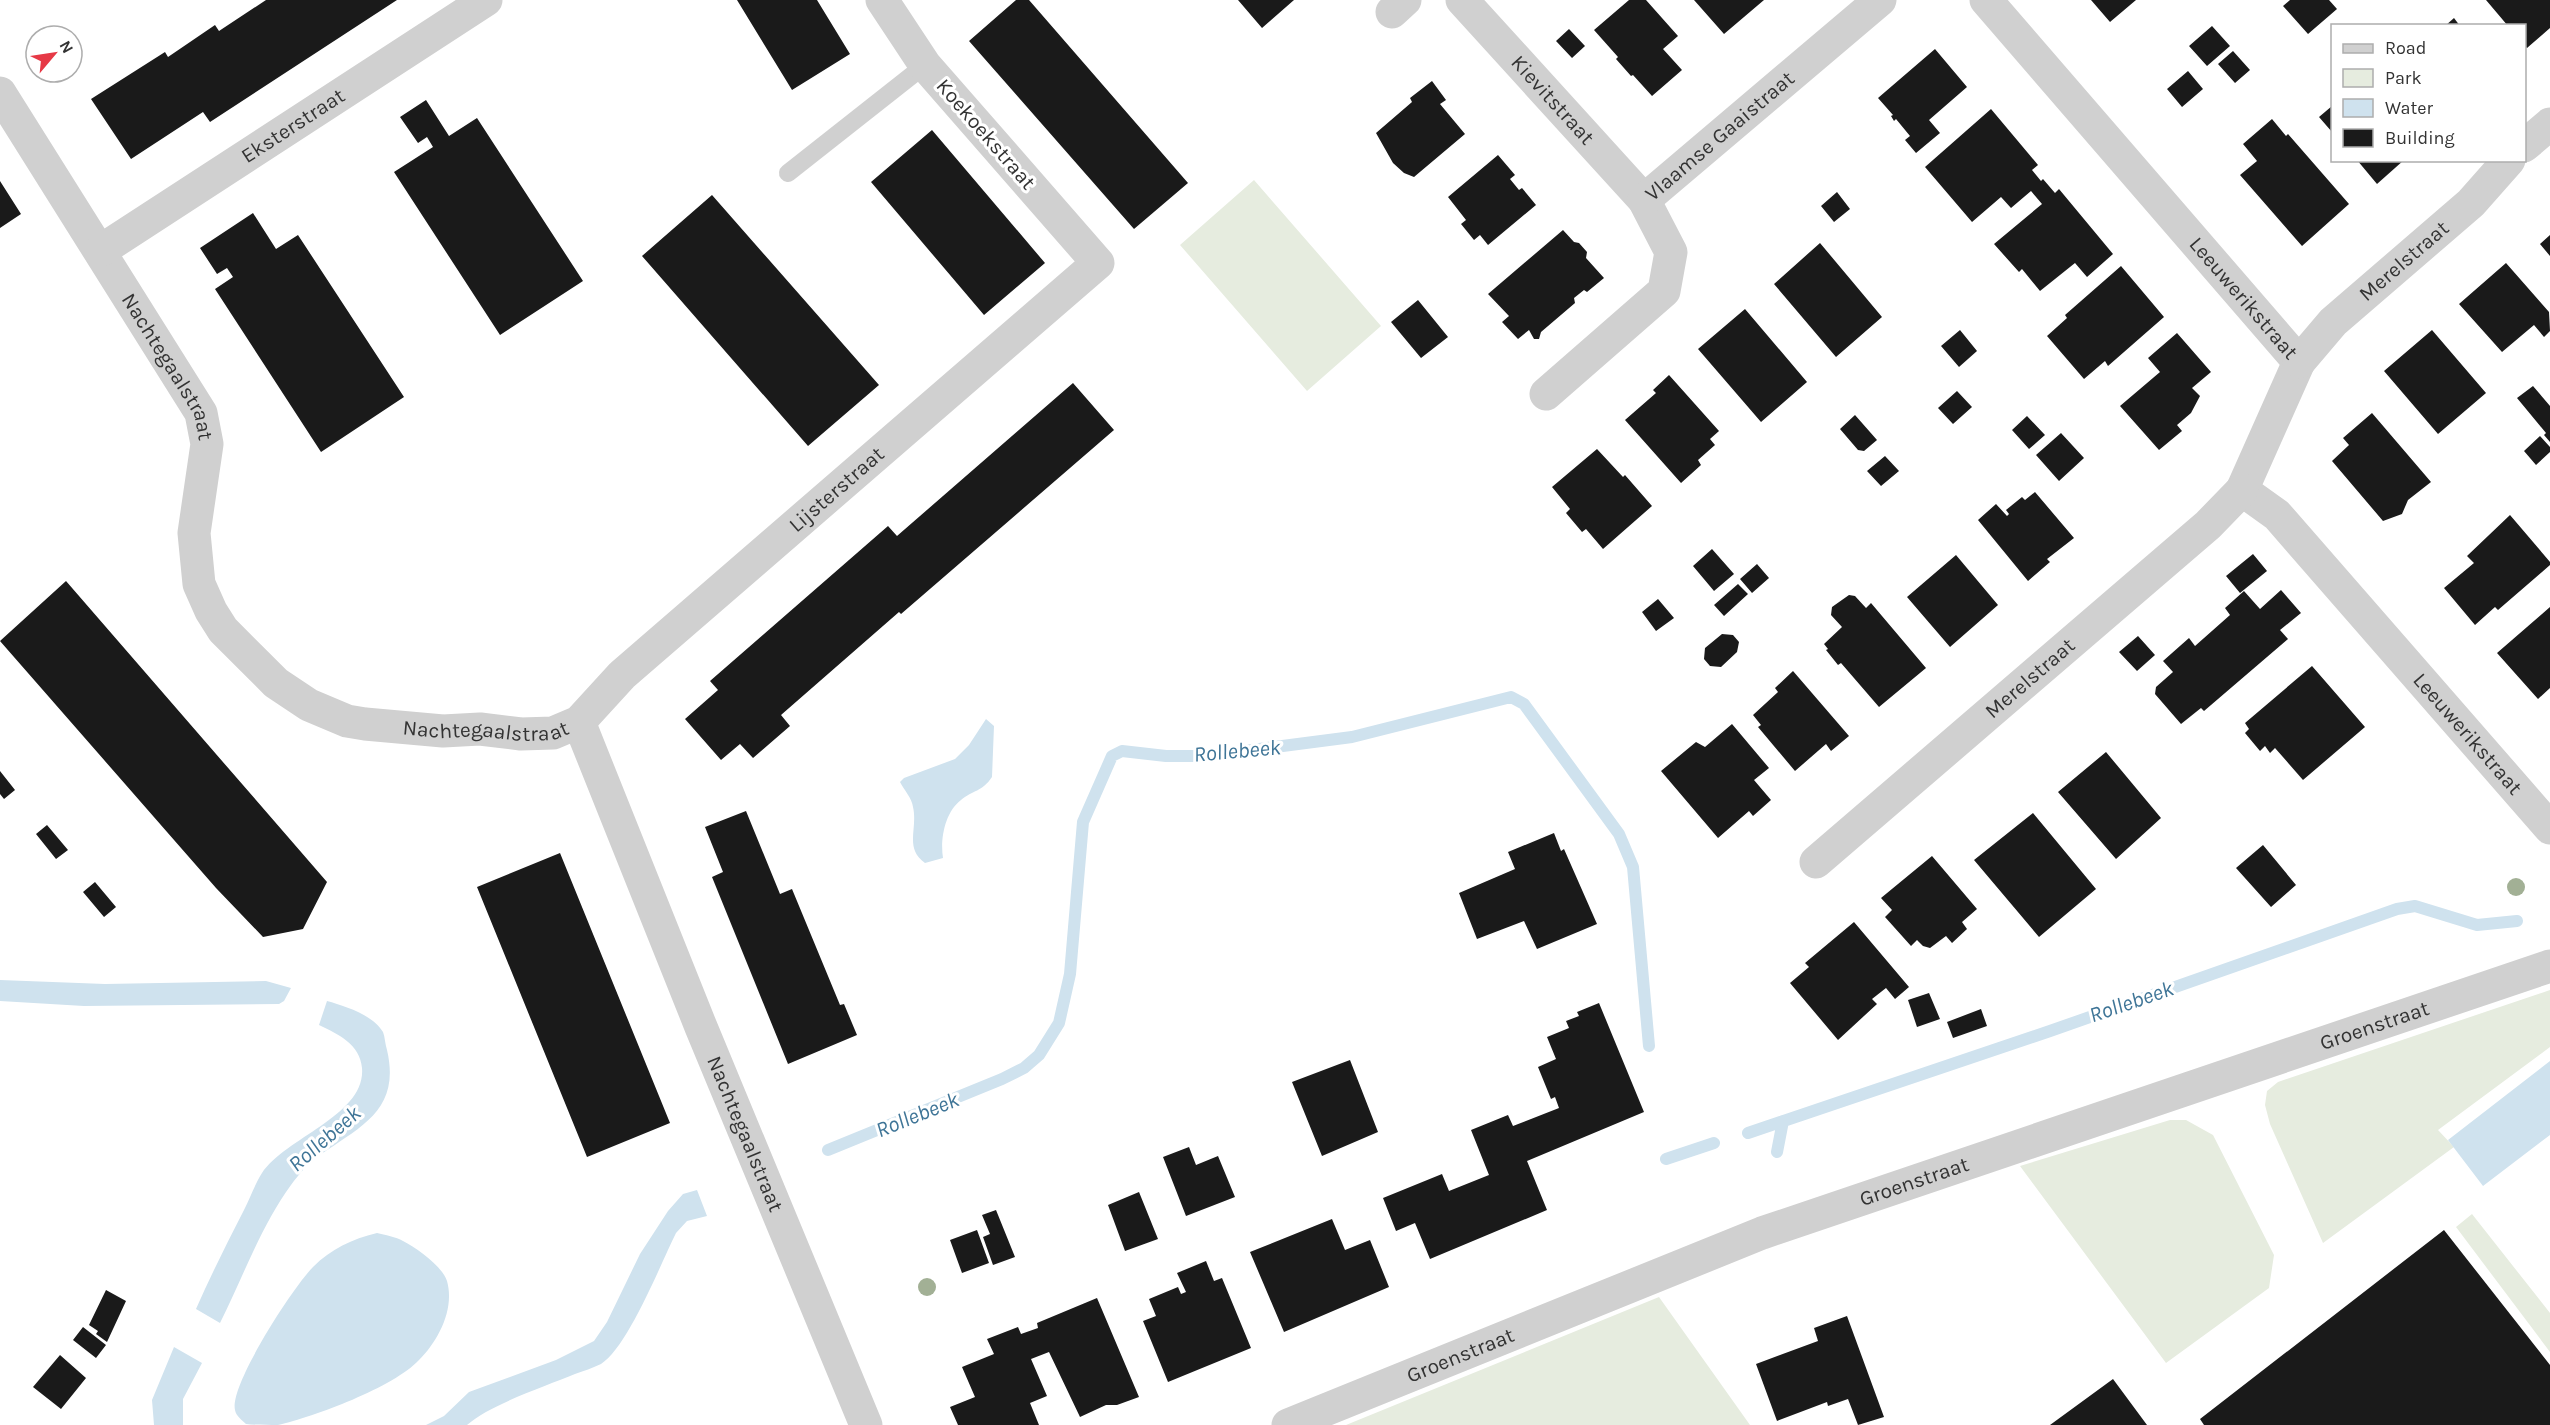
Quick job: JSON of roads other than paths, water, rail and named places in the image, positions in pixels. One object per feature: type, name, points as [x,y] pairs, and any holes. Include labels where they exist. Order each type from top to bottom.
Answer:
[{"type":"street","name":"Eksterstraat","points":[[100,251],[486,0]]},
{"type":"street","name":"Koekoekstraat","points":[[882,0],[925,65],[1098,263]]},
{"type":"street","name":"Kievitstraat","points":[[1462,0],[1644,200]]},
{"type":"street","name":"Vlaamse Gaaistraat","points":[[1546,393],[1664,291],[1671,252],[1644,200],[1880,0]]},
{"type":"street","name":"Leeuwerikstraat","points":[[1986,0],[2299,362],[2242,490],[2277,515],[2550,828]]},
{"type":"street","name":"Nachtegaalstraat","points":[[0,93],[201,414],[207,444],[194,533],[200,584],[207,602],[224,630],[276,683],[309,705],[347,722],[443,731],[480,729],[521,734],[553,733],[579,722],[714,1058],[866,1425]]},
{"type":"street","points":[[2526,144],[2550,124]]},
{"type":"street","name":"Merelstraat","points":[[2299,362],[2333,322],[2471,203],[2507,162]]},
{"type":"street","name":"Lijsterstraat","points":[[579,722],[622,675],[1098,263]]},
{"type":"street","name":"Merelstraat","points":[[1816,862],[2208,525],[2242,490]]},
{"type":"street","name":"Groenstraat","points":[[1288,1425],[1762,1233],[2550,966]]},
{"type":"lane","points":[[788,173],[925,65]]},
{"type":"water","points":[[986,719],[994,726],[992,777],[985,786],[965,797],[951,811],[942,843],[943,858],[925,863],[915,851],[912,804],[900,782],[904,778],[955,759],[969,745]]},
{"type":"water","points":[[0,980],[105,984],[266,981],[291,988],[284,1001],[279,1004],[84,1006],[0,1001]]},
{"type":"water","points":[[327,1001],[366,1016],[383,1032],[390,1071],[388,1088],[383,1102],[363,1125],[312,1161],[291,1185],[270,1217],[220,1323],[196,1309],[259,1177],[273,1160],[338,1112],[351,1099],[360,1085],[362,1068],[353,1046],[319,1025]]},
{"type":"water","points":[[2550,1061],[2550,1135],[2483,1186],[2448,1140]]},
{"type":"water","points":[[697,1190],[707,1216],[687,1221],[676,1233],[633,1323],[622,1341],[601,1364],[503,1403],[467,1425],[426,1425],[444,1416],[469,1392],[556,1360],[594,1341],[607,1322],[640,1254],[668,1211],[683,1194]]},
{"type":"water","points":[[377,1233],[397,1238],[415,1248],[435,1264],[444,1275],[447,1281],[449,1302],[443,1324],[433,1344],[407,1370],[353,1400],[278,1425],[246,1424],[235,1410],[236,1397],[252,1359],[278,1314],[313,1267],[327,1255],[359,1238]]},
{"type":"water","points":[[174,1347],[202,1363],[183,1399],[183,1425],[154,1425],[152,1400]]},
{"type":"waterway","name":"Rollebeek","points":[[828,1150],[1002,1079],[1024,1068],[1039,1055],[1059,1023],[1070,974],[1083,822],[1112,756],[1122,751],[1166,756],[1206,756],[1352,737],[1511,697],[1524,704],[1619,834],[1633,867],[1649,1046]]},
{"type":"waterway","name":"Rollebeek","points":[[1748,1133],[2050,1031],[2397,909],[2415,906],[2477,925],[2517,921]]},
{"type":"waterway","points":[[1777,1152],[1783,1121]]},
{"type":"waterway","name":"Rollebeek","points":[[1666,1159],[1714,1143]]}]
